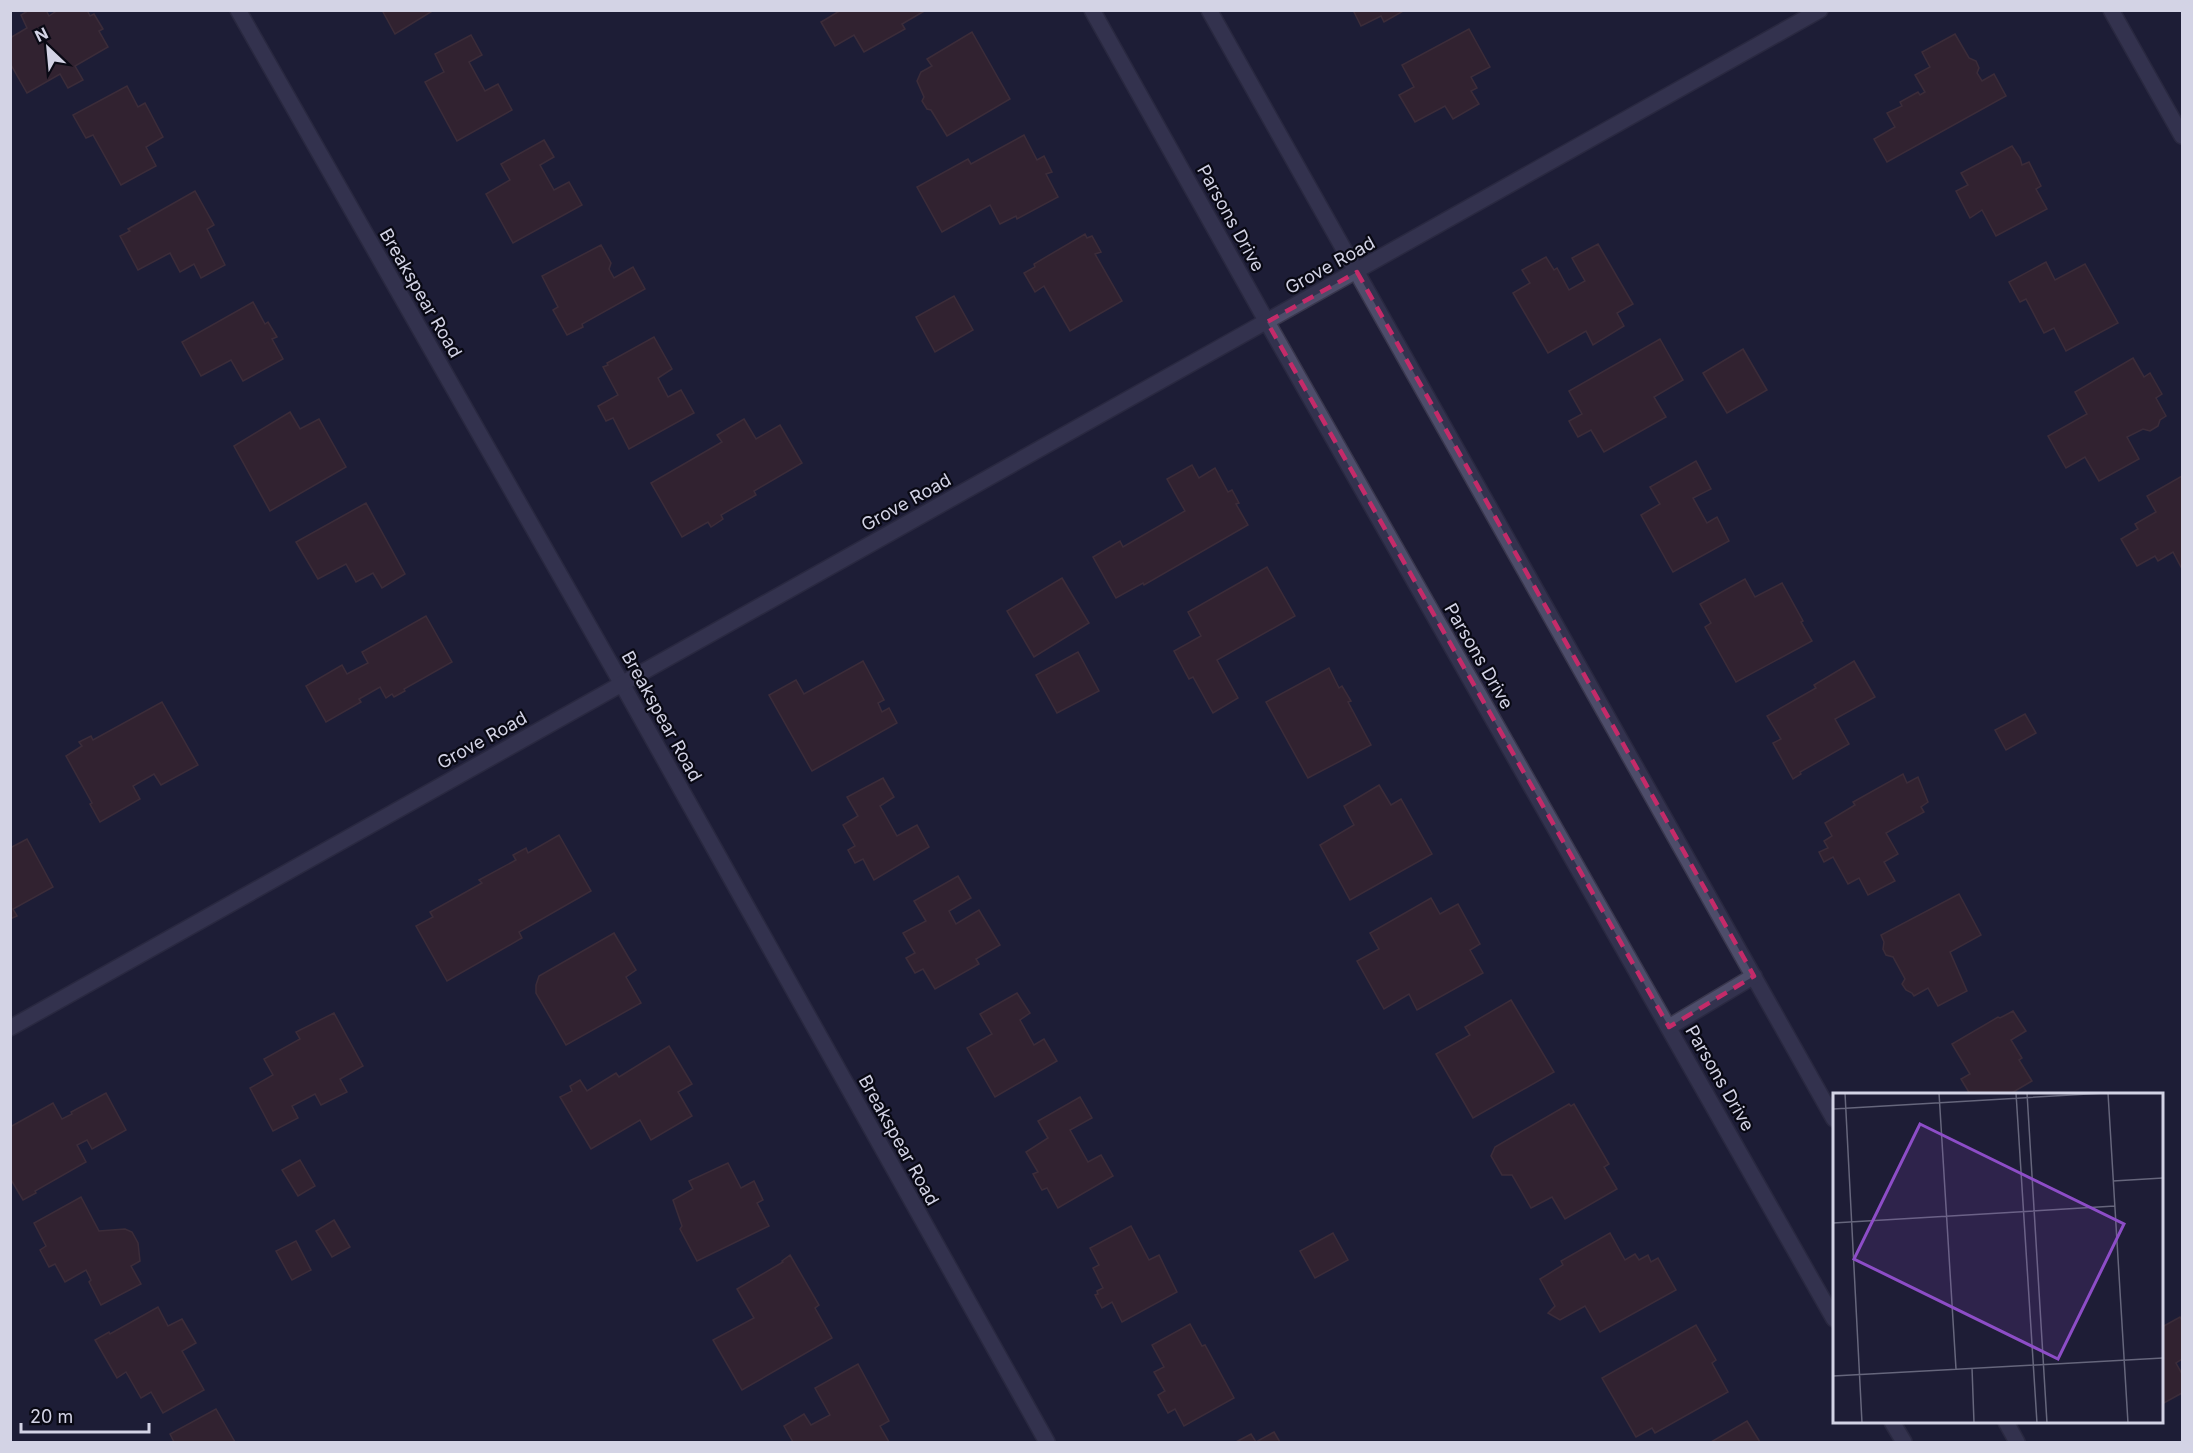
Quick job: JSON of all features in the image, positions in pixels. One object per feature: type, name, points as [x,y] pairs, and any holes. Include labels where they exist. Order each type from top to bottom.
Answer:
[{"type":"street","name":"Breakspear Road","points":[[238,10],[622,684],[1047,1443]]},
{"type":"street","name":"Parsons Drive","points":[[1092,10],[1833,1317]]},
{"type":"street","points":[[1209,10],[1833,1117]]},
{"type":"street","name":"Grove Road","points":[[10,1029],[1820,10]]},
{"type":"street","points":[[2111,10],[2182,136]]},
{"type":"street","points":[[1669,1027],[1754,976]]},
{"type":"street","points":[[1893,1423],[1904,1443]]},
{"type":"street","points":[[2007,1423],[2018,1443]]},
{"type":"highlighted area","points":[[1357,272],[1754,976],[1669,1027],[1267,322]]},
{"type":"building","points":[[29,10],[46,10],[49,16],[58,10],[87,10],[90,16],[94,14],[103,29],[99,31],[108,47],[75,66],[83,80],[68,88],[60,74],[27,93],[10,63],[10,38],[27,28],[21,15]]},
{"type":"building","points":[[382,10],[434,10],[395,34]]},
{"type":"building","points":[[841,10],[926,10],[902,24],[905,29],[864,52],[854,35],[835,46],[821,22]]},
{"type":"building","points":[[1353,10],[1405,10],[1384,22],[1381,16],[1361,26]]},
{"type":"building","points":[[1469,29],[1490,67],[1471,77],[1477,88],[1471,91],[1479,104],[1453,119],[1445,106],[1415,122],[1399,95],[1414,87],[1402,65]]},
{"type":"building","points":[[972,32],[1010,99],[947,136],[931,110],[927,109],[922,101],[924,97],[917,81],[921,72],[932,66],[927,59]]},
{"type":"building","points":[[1955,34],[1969,58],[1976,61],[1979,68],[1977,73],[1982,81],[1994,74],[2006,96],[1887,162],[1874,139],[1895,127],[1887,113],[1902,106],[1900,102],[1918,92],[1920,95],[1925,92],[1915,75],[1930,67],[1922,52]]},
{"type":"building","points":[[471,35],[482,55],[469,62],[485,91],[498,84],[512,110],[457,141],[425,82],[444,72],[435,54]]},
{"type":"building","points":[[127,86],[138,107],[145,103],[163,137],[146,147],[156,166],[121,185],[93,135],[86,138],[73,115]]},
{"type":"building","points":[[1024,135],[1037,160],[1044,156],[1052,172],[1046,174],[1058,197],[1017,219],[1016,216],[1000,224],[990,205],[942,232],[917,187],[968,159],[971,164]]},
{"type":"building","points":[[544,140],[554,157],[540,165],[554,190],[569,182],[582,205],[513,243],[486,194],[510,180],[501,164]]},
{"type":"building","points":[[2012,146],[2022,165],[2029,162],[2041,186],[2036,189],[2047,209],[1996,236],[1982,210],[1970,218],[1956,191],[1968,185],[1961,173]]},
{"type":"building","points":[[195,191],[214,225],[207,229],[225,265],[201,278],[194,264],[180,272],[170,253],[138,270],[120,236],[130,231],[128,229]]},
{"type":"building","points":[[1085,234],[1087,238],[1092,236],[1101,252],[1095,254],[1122,301],[1070,331],[1044,286],[1035,292],[1024,273],[1035,267],[1034,264]]},
{"type":"building","points":[[1598,244],[1633,304],[1617,313],[1624,326],[1593,345],[1586,331],[1548,353],[1513,293],[1530,283],[1522,270],[1546,257],[1554,270],[1557,268],[1569,290],[1585,281],[1572,258]]},
{"type":"building","points":[[601,245],[611,263],[609,269],[614,278],[633,267],[645,289],[582,324],[583,327],[567,335],[553,310],[558,307],[542,276]]},
{"type":"building","points":[[2046,262],[2055,280],[2085,264],[2118,323],[2066,351],[2054,328],[2044,333],[2026,299],[2020,302],[2009,282]]},
{"type":"building","points":[[954,296],[973,330],[935,352],[916,317]]},
{"type":"building","points":[[253,302],[265,324],[268,322],[277,337],[272,339],[283,359],[243,381],[231,360],[201,376],[182,342]]},
{"type":"building","points":[[654,337],[672,369],[658,378],[668,397],[681,390],[694,413],[629,449],[613,418],[606,421],[598,406],[618,395],[603,367]]},
{"type":"building","points":[[1660,339],[1683,380],[1654,397],[1666,417],[1604,452],[1591,430],[1578,437],[1569,421],[1582,414],[1569,391]]},
{"type":"building","points":[[1743,349],[1767,390],[1727,413],[1703,373]]},
{"type":"building","points":[[2133,358],[2144,377],[2150,373],[2162,394],[2156,398],[2166,416],[2160,420],[2158,426],[2150,431],[2143,429],[2127,437],[2139,459],[2099,481],[2085,457],[2066,468],[2048,436],[2087,414],[2075,392]]},
{"type":"building","points":[[290,412],[300,429],[319,419],[346,467],[270,511],[234,446]]},
{"type":"building","points":[[744,419],[756,439],[780,425],[802,463],[754,491],[756,495],[721,515],[723,519],[711,527],[708,522],[682,537],[651,483],[722,442],[717,435]]},
{"type":"building","points":[[1696,461],[1711,489],[1693,498],[1707,523],[1717,517],[1729,541],[1673,572],[1641,515],[1660,504],[1650,487]]},
{"type":"building","points":[[1192,465],[1199,478],[1215,468],[1228,492],[1232,490],[1239,503],[1236,504],[1248,525],[1144,585],[1143,583],[1116,598],[1093,557],[1120,541],[1123,547],[1185,511],[1167,479]]},
{"type":"building","points":[[2182,476],[2182,569],[2173,552],[2158,561],[2155,556],[2137,566],[2121,539],[2138,529],[2135,524],[2156,512],[2147,496]]},
{"type":"building","points":[[366,503],[405,574],[382,588],[373,573],[356,582],[346,564],[318,579],[296,542]]},
{"type":"building","points":[[1267,567],[1295,616],[1217,660],[1238,698],[1213,713],[1193,677],[1189,679],[1174,651],[1201,636],[1188,612]]},
{"type":"building","points":[[1062,578],[1089,623],[1034,657],[1007,611]]},
{"type":"building","points":[[1745,579],[1755,597],[1782,583],[1812,641],[1736,682],[1705,627],[1711,623],[1700,604]]},
{"type":"building","points":[[426,616],[452,662],[394,697],[392,694],[386,698],[380,687],[359,699],[361,702],[326,722],[306,686],[342,665],[347,674],[368,663],[362,652]]},
{"type":"building","points":[[1078,652],[1099,691],[1057,713],[1036,675]]},
{"type":"building","points":[[863,661],[884,700],[878,703],[882,712],[889,708],[897,723],[812,771],[769,695],[796,680],[804,694]]},
{"type":"building","points":[[1854,661],[1875,697],[1835,719],[1849,744],[1800,772],[1801,774],[1793,779],[1773,743],[1781,739],[1767,716],[1816,688],[1814,685]]},
{"type":"building","points":[[1329,668],[1339,688],[1342,686],[1351,701],[1348,702],[1371,745],[1308,778],[1266,702]]},
{"type":"building","points":[[162,702],[198,765],[161,785],[154,774],[133,786],[140,799],[100,822],[66,756],[82,746],[79,742],[91,736],[93,740]]},
{"type":"building","points":[[2025,714],[2036,733],[2006,750],[1995,730]]},
{"type":"building","points":[[1903,774],[1907,783],[1918,777],[1928,802],[1921,807],[1924,812],[1886,833],[1898,854],[1884,862],[1895,881],[1868,895],[1859,878],[1848,884],[1833,857],[1824,862],[1819,852],[1828,848],[1824,841],[1832,836],[1825,823],[1855,805],[1853,802]]},
{"type":"building","points":[[883,778],[894,797],[880,806],[897,836],[917,825],[929,847],[874,880],[863,859],[855,863],[848,850],[855,846],[843,825],[858,816],[847,797]]},
{"type":"building","points":[[1379,785],[1391,805],[1401,799],[1432,854],[1350,900],[1320,845],[1354,825],[1344,806]]},
{"type":"building","points":[[559,835],[591,891],[519,932],[522,938],[447,981],[416,926],[433,917],[430,912],[482,883],[479,880],[516,860],[513,855],[526,848],[528,853]]},
{"type":"building","points":[[27,839],[53,887],[13,909],[17,916],[10,919],[10,848]]},
{"type":"building","points":[[958,876],[971,898],[949,911],[956,924],[979,910],[1000,945],[976,959],[979,964],[935,989],[923,969],[915,973],[906,958],[915,953],[903,933],[926,921],[914,901]]},
{"type":"building","points":[[1959,894],[1981,935],[1950,952],[1967,991],[1938,1006],[1928,988],[1914,996],[1906,990],[1902,984],[1905,979],[1893,957],[1886,955],[1883,949],[1884,942],[1881,935]]},
{"type":"building","points":[[1431,898],[1440,914],[1458,904],[1480,944],[1470,950],[1483,973],[1417,1010],[1409,994],[1384,1009],[1357,961],[1379,949],[1370,933]]},
{"type":"building","points":[[614,933],[636,970],[626,977],[641,1003],[566,1045],[536,993],[539,976]]},
{"type":"building","points":[[1017,993],[1030,1013],[1020,1020],[1034,1045],[1044,1039],[1057,1061],[995,1097],[967,1048],[992,1034],[980,1014]]},
{"type":"building","points":[[1511,1000],[1554,1072],[1473,1118],[1436,1054],[1470,1035],[1465,1027]]},
{"type":"building","points":[[2013,1011],[2026,1031],[2011,1040],[2022,1058],[2019,1060],[2032,1081],[2012,1093],[1969,1093],[1961,1079],[1970,1074],[1952,1044],[1998,1017]]},
{"type":"building","points":[[334,1013],[363,1066],[340,1079],[347,1092],[321,1105],[315,1094],[292,1106],[298,1118],[273,1131],[250,1088],[273,1075],[264,1059],[300,1039],[296,1032]]},
{"type":"building","points":[[669,1046],[692,1084],[678,1092],[692,1116],[651,1140],[640,1120],[591,1149],[560,1097],[572,1091],[570,1086],[580,1080],[587,1091],[616,1073],[619,1077]]},
{"type":"building","points":[[106,1093],[126,1130],[92,1149],[87,1140],[77,1145],[86,1162],[23,1200],[10,1178],[10,1127],[53,1103],[62,1119]]},
{"type":"building","points":[[1080,1097],[1092,1118],[1070,1130],[1088,1162],[1101,1155],[1113,1176],[1058,1208],[1047,1188],[1042,1190],[1033,1174],[1038,1172],[1026,1152],[1048,1138],[1038,1121]]},
{"type":"building","points":[[1569,1104],[1571,1106],[1574,1104],[1609,1164],[1604,1167],[1617,1189],[1565,1219],[1552,1197],[1531,1208],[1512,1175],[1502,1175],[1491,1156],[1495,1147]]},
{"type":"building","points":[[300,1160],[315,1186],[298,1196],[282,1170]]},
{"type":"building","points":[[728,1163],[741,1188],[754,1181],[763,1200],[757,1203],[769,1226],[697,1261],[680,1229],[682,1226],[673,1200],[693,1189],[689,1181]]},
{"type":"building","points":[[81,1197],[99,1231],[125,1229],[132,1232],[138,1243],[140,1261],[131,1266],[141,1284],[101,1305],[89,1282],[91,1280],[86,1270],[65,1282],[55,1264],[49,1267],[40,1250],[46,1246],[34,1223]]},
{"type":"building","points":[[334,1220],[350,1247],[332,1257],[316,1231]]},
{"type":"building","points":[[1131,1226],[1149,1260],[1159,1255],[1177,1292],[1122,1322],[1112,1302],[1102,1308],[1095,1295],[1103,1288],[1093,1268],[1099,1265],[1090,1248]]},
{"type":"building","points":[[1333,1233],[1348,1260],[1315,1278],[1300,1251]]},
{"type":"building","points":[[1610,1233],[1625,1260],[1635,1254],[1639,1260],[1648,1255],[1651,1262],[1658,1258],[1676,1290],[1600,1332],[1585,1306],[1560,1320],[1548,1313],[1555,1306],[1540,1279],[1563,1265],[1561,1261]]},
{"type":"building","points":[[296,1241],[311,1270],[292,1280],[276,1251]]},
{"type":"building","points":[[790,1255],[819,1305],[815,1308],[832,1338],[742,1390],[713,1340],[754,1318],[737,1289],[783,1262]]},
{"type":"building","points":[[158,1307],[168,1326],[182,1319],[196,1343],[182,1351],[204,1390],[163,1413],[151,1392],[141,1398],[126,1372],[117,1378],[95,1340]]},
{"type":"building","points":[[2180,1317],[2182,1321],[2182,1359],[2176,1363],[2182,1374],[2182,1393],[2163,1403],[2163,1326]]},
{"type":"building","points":[[1190,1324],[1202,1346],[1205,1345],[1234,1398],[1184,1426],[1175,1409],[1168,1413],[1158,1395],[1165,1391],[1154,1372],[1164,1367],[1152,1345]]},
{"type":"building","points":[[1696,1325],[1716,1360],[1712,1363],[1728,1392],[1655,1433],[1652,1428],[1636,1437],[1602,1378]]},
{"type":"building","points":[[858,1364],[889,1421],[880,1426],[889,1442],[793,1442],[784,1426],[804,1414],[811,1425],[830,1415],[815,1388]]},
{"type":"building","points":[[216,1409],[235,1442],[174,1442],[170,1434]]},
{"type":"building","points":[[1747,1421],[1760,1442],[1711,1442]]},
{"type":"building","points":[[1274,1432],[1280,1442],[1256,1442]]},
{"type":"building","points":[[1251,1434],[1256,1442],[1236,1442]]}]
